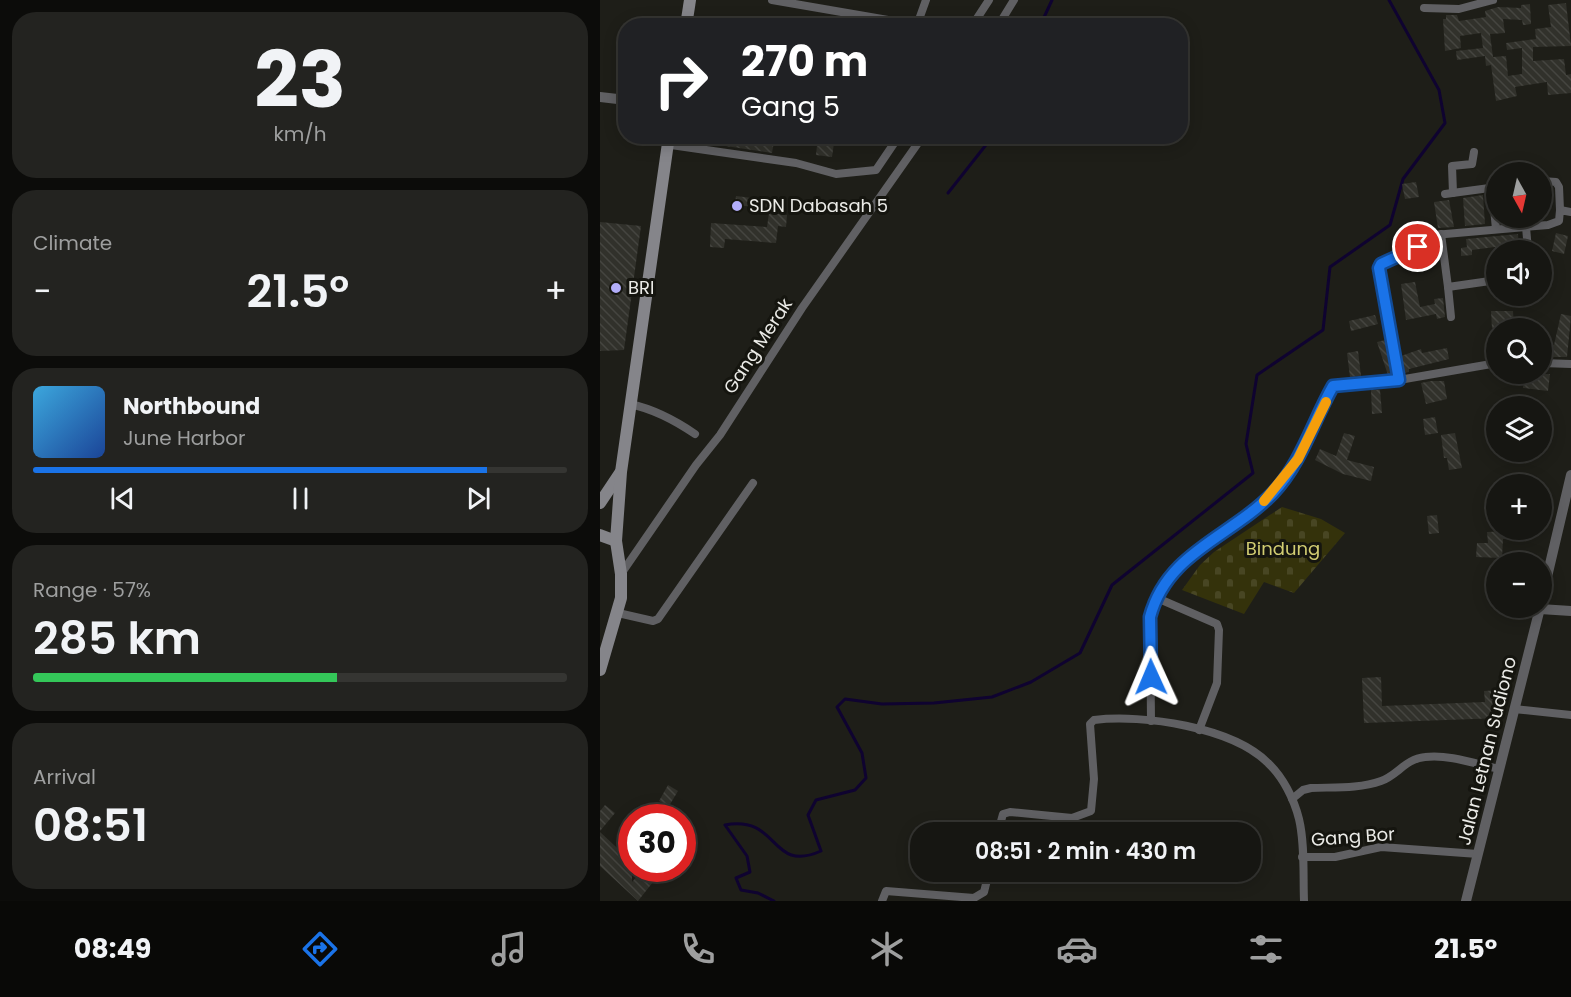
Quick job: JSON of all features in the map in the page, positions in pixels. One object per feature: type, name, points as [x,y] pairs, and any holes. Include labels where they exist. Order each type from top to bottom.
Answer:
[{"type":"main road","points":[[687,18],[690,0]]},
{"type":"main road","points":[[600,670],[621,598],[621,574],[616,541],[621,472],[670,144]]},
{"type":"main road","points":[[600,503],[621,472]]},
{"type":"main road","points":[[600,535],[616,541]]},
{"type":"street","points":[[772,0],[872,18]]},
{"type":"street","points":[[920,18],[926,0]]},
{"type":"street","points":[[977,18],[989,0]]},
{"type":"street","points":[[1003,18],[1014,0]]},
{"type":"street","points":[[1424,8],[1459,9],[1493,0]]},
{"type":"street","points":[[600,97],[618,99]]},
{"type":"street","points":[[687,144],[796,163],[836,174],[876,170],[893,144]]},
{"type":"street","name":"Gang Merak","points":[[621,574],[696,465],[720,435],[861,222],[917,144]]},
{"type":"street","points":[[1474,152],[1472,164],[1452,166],[1449,193],[1486,188]]},
{"type":"street","points":[[1552,182],[1556,182],[1559,187],[1560,210],[1559,221],[1552,223]]},
{"type":"street","points":[[1560,210],[1571,212]]},
{"type":"street","points":[[1399,380],[1379,268],[1381,264],[1412,252],[1434,234],[1511,228]]},
{"type":"street","points":[[1442,234],[1451,317]]},
{"type":"street","points":[[1448,286],[1486,281]]},
{"type":"street","points":[[1552,363],[1571,364]]},
{"type":"street","points":[[1151,721],[1150,617],[1162,587],[1188,556],[1256,508],[1272,493],[1298,459],[1333,386],[1399,380],[1486,365]]},
{"type":"street","points":[[630,404],[644,407],[680,423],[695,434]]},
{"type":"street","name":"Jalan Letnan Sudiono","points":[[1552,555],[1571,475]]},
{"type":"street","points":[[618,613],[653,621],[658,620],[753,483]]},
{"type":"street","points":[[1157,598],[1217,624],[1219,630],[1217,683],[1198,730]]},
{"type":"street","points":[[1552,607],[1571,611]]},
{"type":"street","name":"Jalan Letnan Sudiono","points":[[1466,901],[1537,618]]},
{"type":"street","points":[[1515,709],[1571,715]]},
{"type":"street","points":[[1001,822],[1004,814],[1010,812],[1072,818],[1091,811],[1094,779],[1090,724],[1098,720],[1151,721],[1198,730],[1240,744],[1268,762],[1292,799],[1299,819],[1304,901]]},
{"type":"street","points":[[1292,799],[1302,790],[1311,788],[1360,786],[1378,782],[1406,762],[1428,756],[1499,769]]},
{"type":"street","name":"Gang Bor","points":[[1302,857],[1335,857],[1381,847],[1478,854]]},
{"type":"street","points":[[882,901],[886,891],[974,897],[984,892],[986,882]]},
{"type":"green space","name":"Bindung","points":[[1282,507],[1321,519],[1345,533],[1294,593],[1264,582],[1244,614],[1182,590],[1200,565],[1214,552]]},
{"type":"building","points":[[1566,3],[1571,46],[1533,47],[1533,61],[1564,59],[1566,75],[1571,74],[1571,93],[1548,95],[1547,82],[1515,87],[1517,96],[1496,101],[1491,65],[1486,66],[1485,56],[1457,60],[1456,51],[1483,48],[1481,33],[1460,36],[1461,48],[1445,51],[1443,19],[1446,19],[1446,15],[1457,15],[1459,21],[1486,17],[1485,11],[1498,7],[1521,8],[1521,5],[1530,4],[1531,24],[1523,25],[1522,20],[1503,19],[1505,33],[1490,34],[1493,57],[1506,56],[1508,76],[1522,74],[1522,48],[1507,50],[1506,43],[1536,39],[1535,29],[1551,27],[1548,5]]},
{"type":"building","points":[[712,144],[774,144],[772,153]]},
{"type":"building","points":[[817,144],[834,144],[832,157],[816,155]]},
{"type":"building","points":[[1416,182],[1419,197],[1405,199],[1402,184]]},
{"type":"building","points":[[1483,195],[1485,224],[1465,226],[1463,198]]},
{"type":"building","points":[[736,196],[768,200],[767,208],[735,205]]},
{"type":"building","points":[[1449,200],[1454,227],[1438,228],[1434,202]]},
{"type":"building","points":[[769,213],[787,215],[786,227],[778,226],[776,243],[725,239],[724,248],[710,247],[711,223],[767,227]]},
{"type":"building","name":"BRI","points":[[600,222],[641,226],[624,350],[600,351]]},
{"type":"building","points":[[1556,233],[1568,236],[1564,254],[1552,251]]},
{"type":"building","points":[[1518,234],[1518,240],[1486,240],[1486,248],[1472,250],[1472,255],[1461,256],[1461,248],[1467,247],[1466,239]]},
{"type":"building","points":[[1415,282],[1420,307],[1435,304],[1434,299],[1443,298],[1445,317],[1437,319],[1436,314],[1406,320],[1401,284]]},
{"type":"building","points":[[1491,311],[1513,311],[1513,318],[1491,318]]},
{"type":"building","points":[[1561,314],[1571,316],[1567,357],[1552,357],[1552,345],[1554,345]]},
{"type":"building","points":[[1375,315],[1378,324],[1351,331],[1349,321]]},
{"type":"building","points":[[1385,340],[1391,374],[1388,375],[1377,342]]},
{"type":"building","points":[[1447,348],[1449,359],[1409,369],[1409,372],[1404,373],[1401,356],[1421,349],[1422,353]]},
{"type":"building","points":[[1358,351],[1361,376],[1350,377],[1347,353]]},
{"type":"building","points":[[1444,381],[1447,399],[1426,404],[1421,383]]},
{"type":"building","points":[[1523,384],[1549,384],[1548,391],[1523,388]]},
{"type":"building","points":[[1371,390],[1380,390],[1382,413],[1372,414]]},
{"type":"building","points":[[1435,417],[1438,433],[1425,435],[1423,419]]},
{"type":"building","points":[[1344,433],[1355,436],[1347,460],[1374,467],[1371,481],[1343,474],[1315,460],[1320,449],[1336,456]]},
{"type":"building","points":[[1455,433],[1462,468],[1449,470],[1447,458],[1444,458],[1441,435]]},
{"type":"building","points":[[1437,515],[1439,533],[1429,534],[1427,516]]},
{"type":"building","points":[[1488,540],[1503,540],[1502,552],[1486,552],[1486,557],[1476,557],[1477,543],[1488,543]]},
{"type":"building","points":[[1381,677],[1382,706],[1485,702],[1484,691],[1500,690],[1501,718],[1364,723],[1362,678]]},
{"type":"building","points":[[668,785],[678,791],[670,804],[659,801]]},
{"type":"building","points":[[605,805],[615,813],[600,831],[600,811]]},
{"type":"building","points":[[600,832],[618,849],[618,882],[653,882],[638,901],[600,866]]},
{"type":"waterway","points":[[1044,18],[1052,0]]},
{"type":"waterway","points":[[774,901],[758,893],[741,890],[736,878],[750,872],[747,856],[725,825],[743,824],[756,828],[792,855],[804,856],[821,851],[808,815],[816,800],[855,790],[866,778],[862,753],[837,707],[845,699],[882,704],[934,703],[992,697],[1031,682],[1080,653],[1112,585],[1253,473],[1246,444],[1257,375],[1323,330],[1330,267],[1390,225],[1403,179],[1445,123],[1439,90],[1389,0]]},
{"type":"waterway","points":[[948,193],[987,144]]},
{"type":"slow traffic","points":[[1264,501],[1287,476],[1298,459],[1310,439],[1326,402]]},
{"type":"place","name":"SDN Dabasah 5","points":[[737,206]]},
{"type":"place","name":"BRI","points":[[616,288]]},
{"type":"route","points":[[1151,677],[1150,617],[1162,587],[1188,556],[1256,508],[1287,476],[1310,439],[1333,386],[1399,380],[1379,268],[1381,264],[1412,252],[1418,247]]}]
